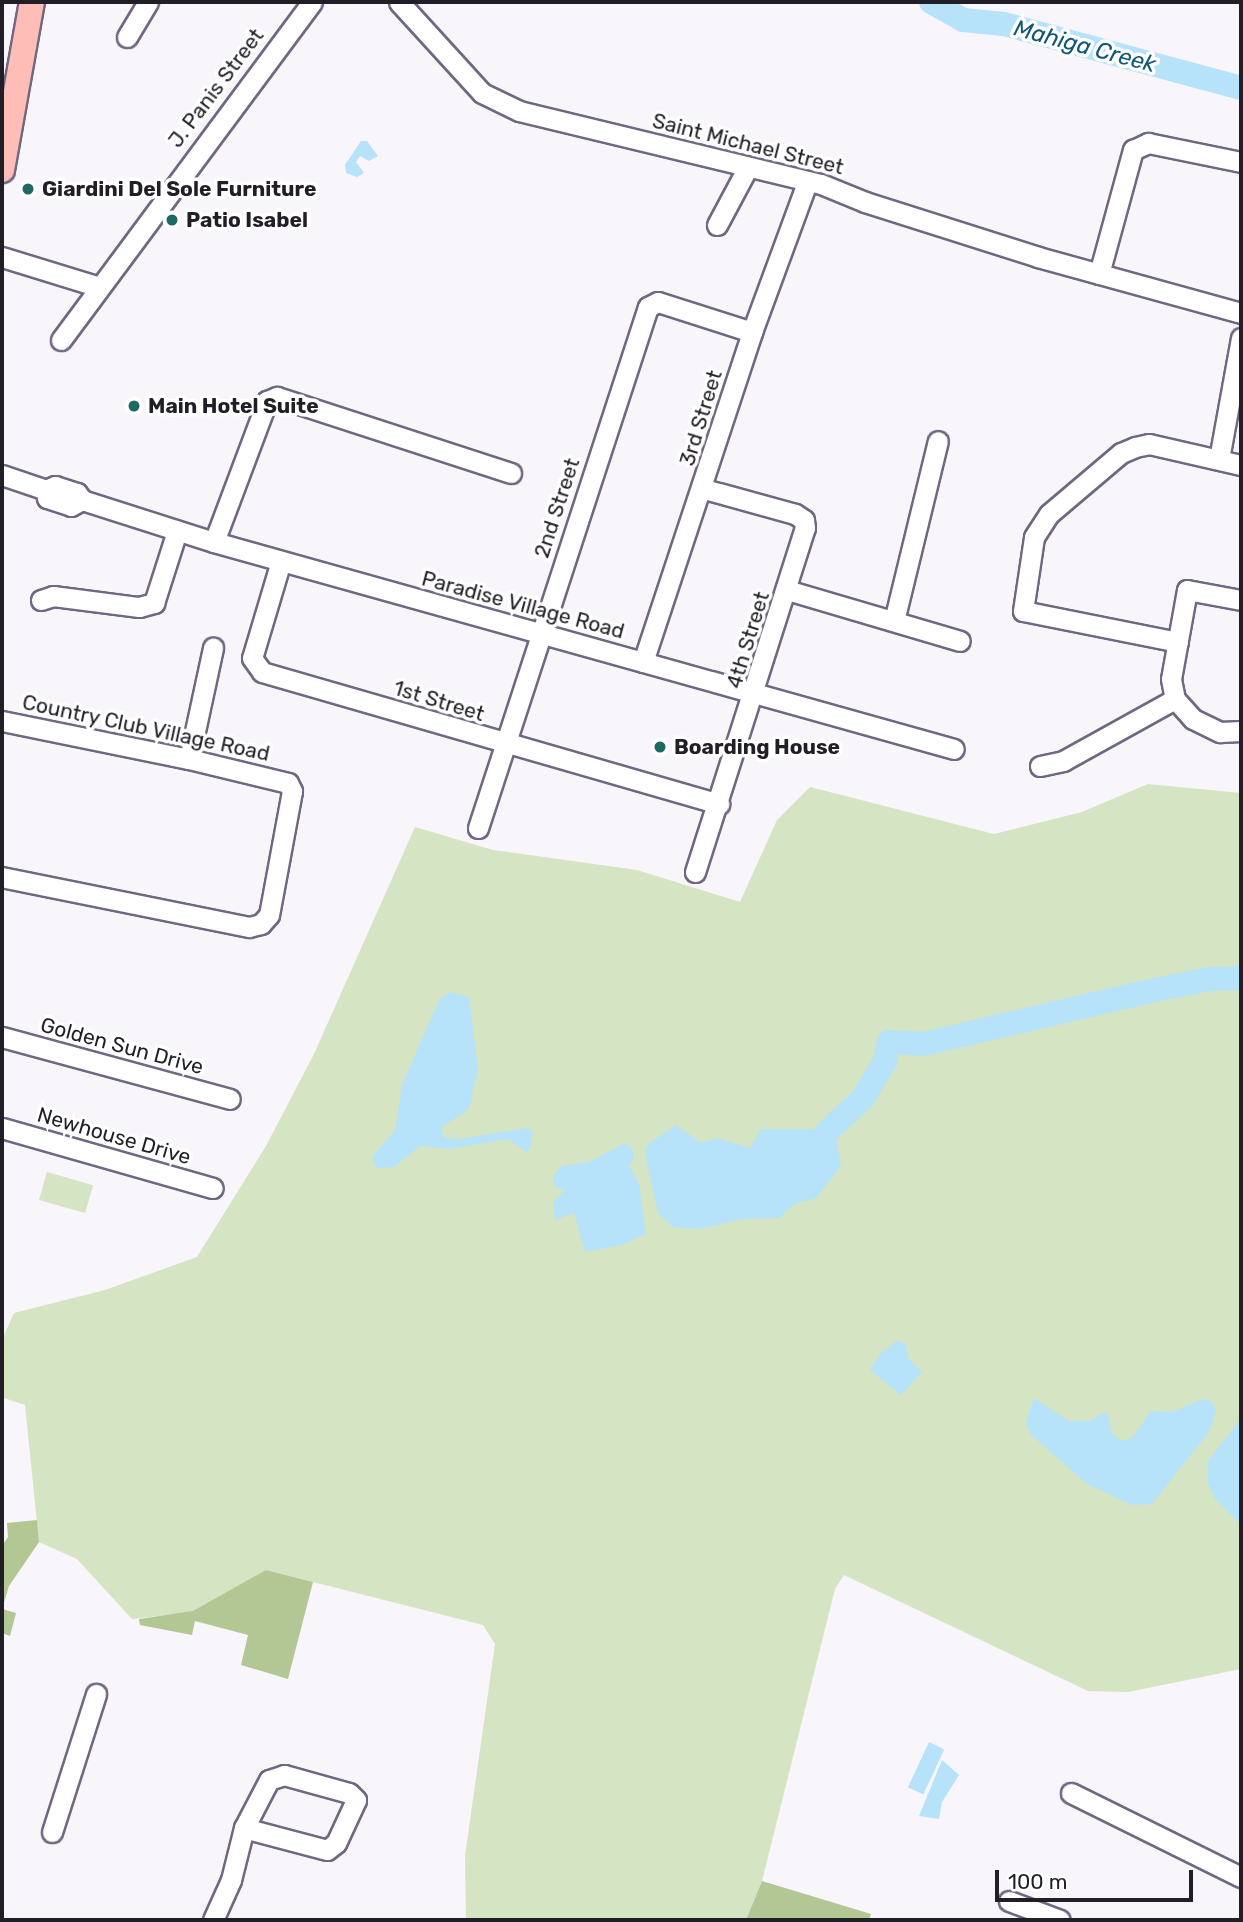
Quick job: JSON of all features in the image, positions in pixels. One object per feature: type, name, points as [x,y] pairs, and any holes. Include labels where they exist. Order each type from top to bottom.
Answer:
[{"type":"main road","points":[[2,170],[32,2]]},
{"type":"street","points":[[127,37],[148,2]]},
{"type":"street","name":"Saint Michael Street","points":[[399,2],[482,93],[506,106],[849,192],[865,202],[1099,274],[1241,313]]},
{"type":"street","name":"J. Panis Street","points":[[61,340],[96,286],[305,4]]},
{"type":"street","points":[[1099,274],[1133,150],[1148,143],[1241,162]]},
{"type":"street","points":[[718,225],[748,166]]},
{"type":"street","name":"3rd Street","points":[[643,662],[704,489],[751,332],[804,188]]},
{"type":"street","points":[[2,257],[96,286]]},
{"type":"street","name":"2nd Street","points":[[478,828],[648,307],[658,302],[751,332]]},
{"type":"street","points":[[1219,459],[1241,338]]},
{"type":"street","points":[[214,542],[267,401],[277,397],[511,472]]},
{"type":"street","points":[[894,621],[938,441]]},
{"type":"street","points":[[1178,642],[1023,611],[1039,527],[1121,453],[1149,444],[1241,465]]},
{"type":"street","name":"Paradise Village Road","points":[[2,475],[46,490],[47,498],[71,506],[82,499],[214,542],[954,749]]},
{"type":"street","name":"4th Street","points":[[695,872],[787,590],[804,520],[704,489]]},
{"type":"street","points":[[41,600],[53,596],[139,607],[154,603],[177,531]]},
{"type":"street","name":"1st Street","points":[[281,561],[252,658],[255,666],[506,745],[719,804]]},
{"type":"street","points":[[787,590],[960,641]]},
{"type":"street","points":[[1241,600],[1190,590],[1171,679],[1175,699],[1204,727],[1220,733],[1241,731]]},
{"type":"street","points":[[189,759],[214,648]]},
{"type":"street","points":[[1040,766],[1063,761],[1175,699]]},
{"type":"street","name":"Country Club Village Road","points":[[2,721],[189,759],[288,783],[292,791],[269,915],[261,924],[249,927],[2,877]]},
{"type":"street","name":"Golden Sun Drive","points":[[2,1037],[230,1099]]},
{"type":"street","name":"Newhouse Drive","points":[[2,1128],[213,1188]]},
{"type":"street","points":[[52,1832],[96,1694]]},
{"type":"street","points":[[213,1920],[231,1880],[244,1828],[276,1776],[349,1793],[356,1800],[336,1843],[327,1850],[244,1828]]},
{"type":"street","points":[[1071,1793],[1241,1877]]},
{"type":"street","points":[[1009,1901],[1060,1920]]},
{"type":"green space","points":[[1148,784],[1241,793],[1241,1669],[1128,1692],[1088,1691],[844,1575],[835,1589],[762,1881],[746,1920],[466,1920],[465,1856],[495,1644],[483,1625],[266,1570],[193,1612],[132,1619],[77,1559],[39,1542],[25,1405],[4,1398],[2,1385],[2,1340],[14,1313],[105,1290],[197,1257],[266,1146],[314,1054],[415,827],[493,850],[637,870],[740,902],[777,820],[810,787],[994,834],[1082,812]]},
{"type":"green space","points":[[47,1172],[93,1185],[85,1213],[39,1200]]},
{"type":"green space","points":[[37,1520],[39,1542],[9,1586],[2,1609],[2,1546],[8,1537],[7,1523]]},
{"type":"green space","points":[[266,1570],[313,1582],[288,1679],[241,1665],[248,1635],[195,1621],[192,1635],[140,1625],[139,1619],[193,1611]]},
{"type":"green space","points":[[2,1609],[16,1613],[10,1636],[2,1633]]},
{"type":"green space","points":[[762,1881],[871,1914],[869,1920],[746,1920]]},
{"type":"water","points":[[361,141],[367,141],[378,156],[369,161],[360,156],[356,162],[364,173],[357,177],[346,173],[345,165]]},
{"type":"water","points":[[449,992],[469,997],[478,1069],[469,1109],[442,1127],[443,1137],[459,1139],[528,1128],[533,1132],[530,1147],[527,1152],[508,1139],[449,1149],[420,1146],[394,1167],[377,1168],[372,1157],[395,1130],[402,1085],[439,1000]]},
{"type":"water","points":[[676,1125],[701,1143],[718,1138],[750,1148],[761,1129],[819,1129],[836,1138],[841,1166],[816,1198],[794,1204],[779,1218],[742,1219],[699,1229],[673,1227],[658,1213],[645,1153],[648,1144]]},
{"type":"water","points":[[625,1143],[633,1150],[634,1159],[629,1165],[639,1184],[646,1234],[622,1245],[585,1252],[574,1213],[555,1220],[553,1202],[565,1190],[553,1186],[553,1176],[562,1166],[589,1162]]},
{"type":"water","points":[[897,1340],[905,1344],[909,1359],[922,1372],[901,1395],[870,1370],[881,1353]]},
{"type":"water","points":[[1034,1398],[1069,1421],[1089,1421],[1107,1411],[1112,1433],[1121,1441],[1132,1438],[1151,1411],[1172,1412],[1203,1399],[1211,1401],[1216,1411],[1209,1432],[1152,1504],[1132,1505],[1087,1484],[1030,1434],[1026,1422]]},
{"type":"water","points":[[1241,1418],[1241,1525],[1215,1499],[1208,1483],[1208,1461]]},
{"type":"water","points":[[929,1742],[944,1749],[923,1794],[908,1787]]},
{"type":"water","points":[[942,1760],[959,1775],[942,1802],[939,1819],[919,1816]]},
{"type":"waterway","name":"Mahiga Creek","points":[[931,2],[963,20],[1004,24],[1241,88]]},
{"type":"waterway","points":[[826,1133],[863,1098],[885,1061],[889,1042],[923,1044],[1155,990],[1209,979],[1241,978]]},
{"type":"place","name":"Giardini Del Sole Furniture","points":[[28,189]]},
{"type":"place","name":"Patio Isabel","points":[[172,220]]},
{"type":"place","name":"Main Hotel Suite","points":[[134,406]]},
{"type":"place","name":"Boarding House","points":[[660,747]]}]
